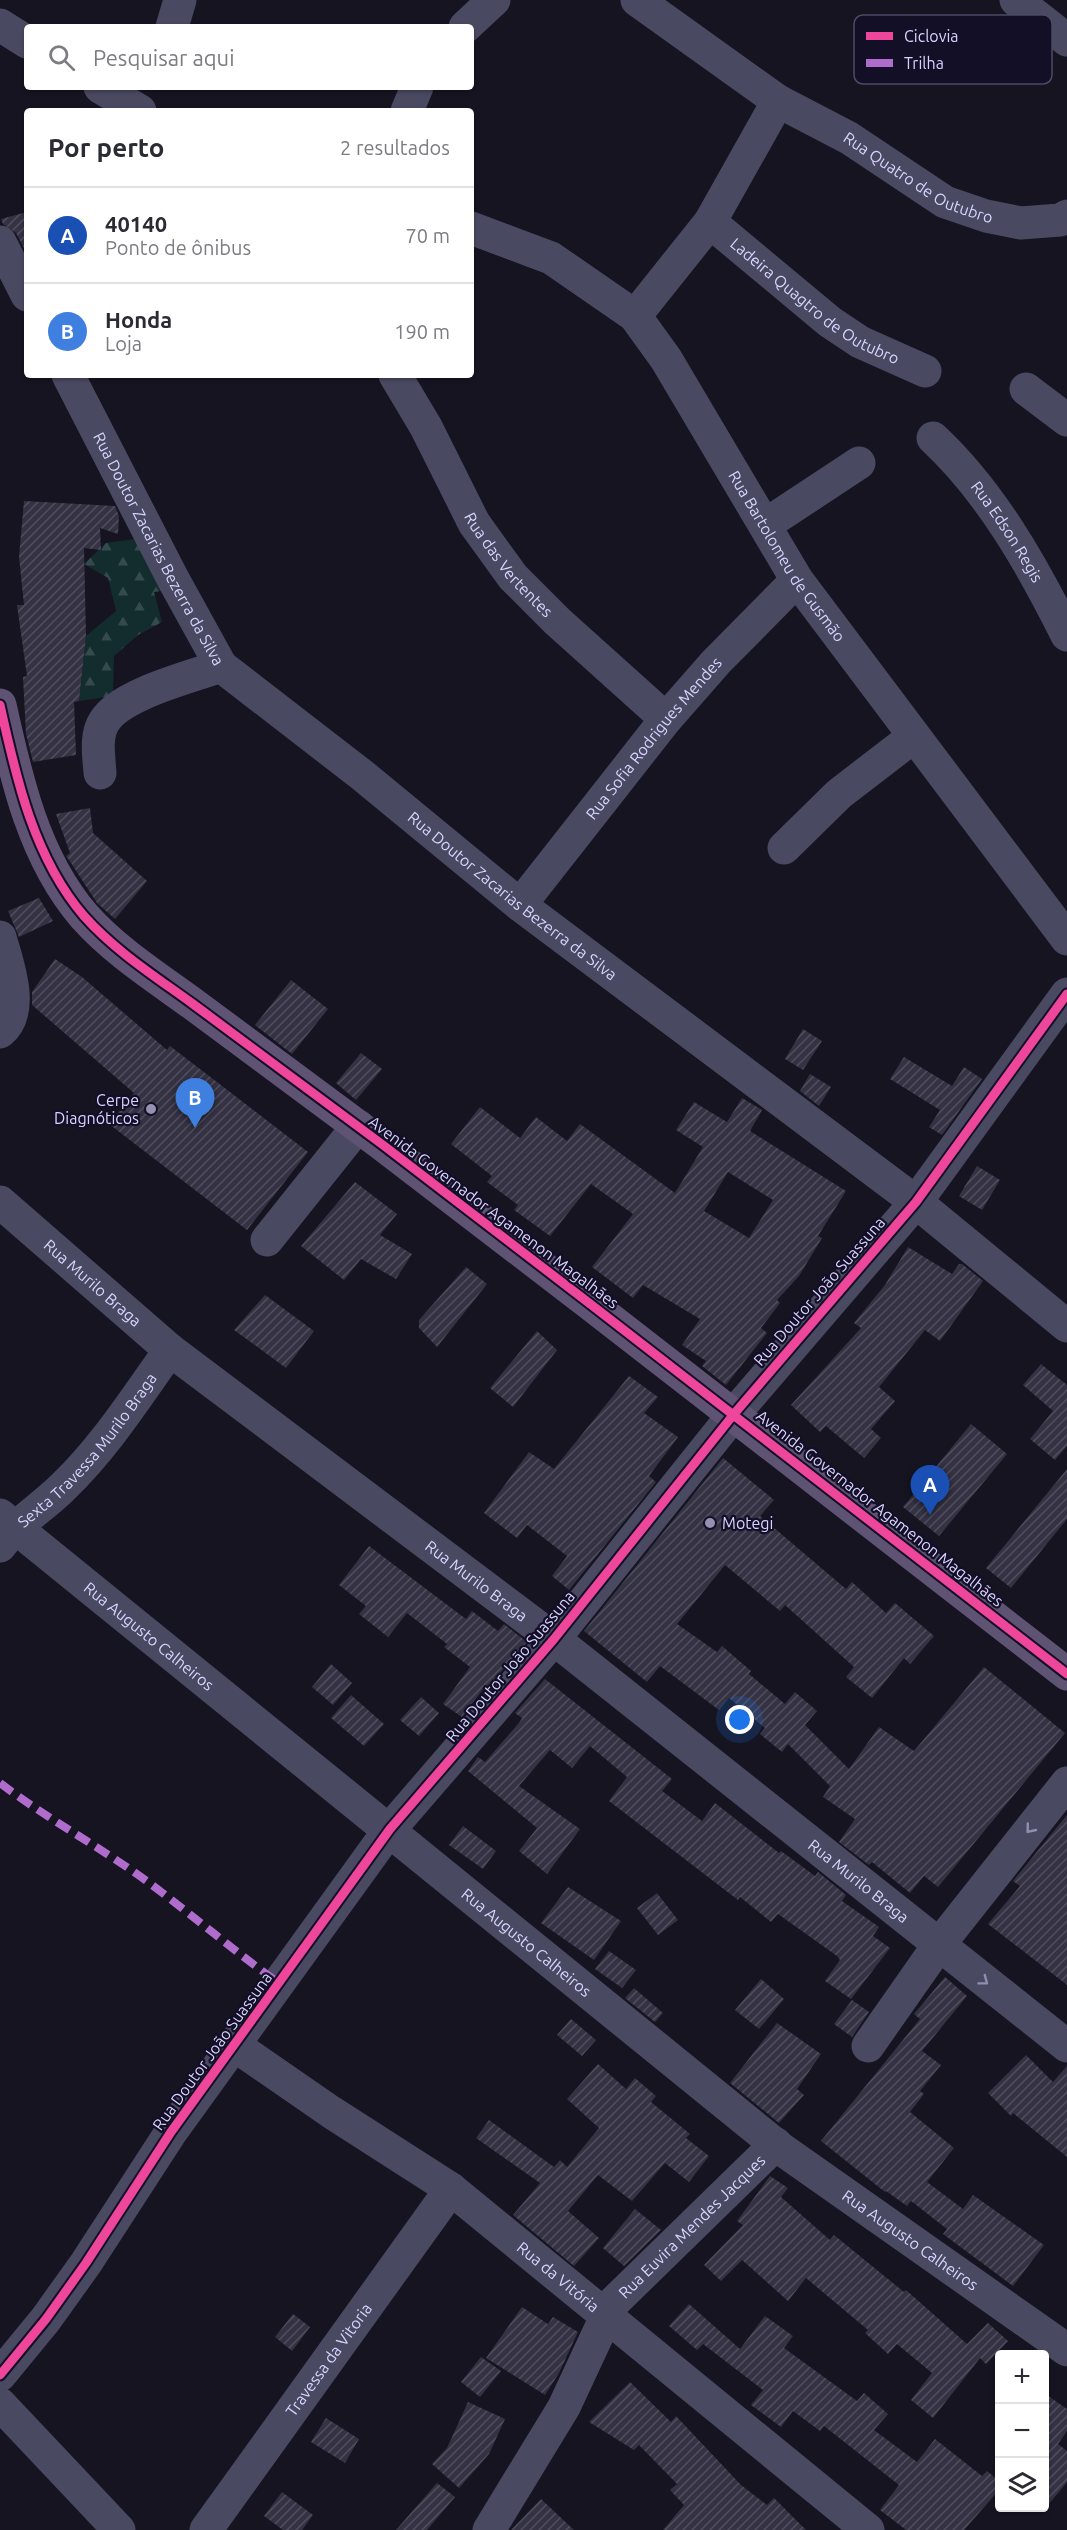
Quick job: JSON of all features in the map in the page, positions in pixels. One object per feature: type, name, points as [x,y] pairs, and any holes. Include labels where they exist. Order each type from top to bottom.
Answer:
[{"type":"main road","name":"Avenida Governador Agamenon Magalhães","points":[[0,705],[13,766],[36,833],[57,878],[85,916],[122,952],[358,1126],[734,1414],[1067,1674]]},
{"type":"street","points":[[173,24],[180,0]]},
{"type":"street","name":"Rua Quatro de Outubro","points":[[637,0],[778,100],[849,138],[945,202],[986,216],[1021,223],[1065,222]]},
{"type":"street","points":[[1016,0],[1035,15]]},
{"type":"street","points":[[468,24],[488,2]]},
{"type":"street","points":[[0,25],[24,40]]},
{"type":"street","points":[[1052,28],[1067,40]]},
{"type":"street","points":[[108,90],[141,102]]},
{"type":"street","points":[[408,108],[416,90]]},
{"type":"street","points":[[635,316],[710,222],[778,100]]},
{"type":"street","name":"Ladeira Quagtro de Outubro","points":[[710,222],[830,322],[860,342],[925,371]]},
{"type":"street","name":"Rua Bartolomeu de Gusmão","points":[[474,229],[551,258],[635,316],[666,359],[797,580],[1067,939]]},
{"type":"street","points":[[0,242],[24,289]]},
{"type":"street","name":"Rua Doutor Zacarias Bezerra da Silva","points":[[70,378],[172,579],[221,666],[362,775],[520,905],[916,1202],[1067,1326]]},
{"type":"street","name":"Rua das Vertentes","points":[[397,378],[426,427],[474,523],[506,567],[557,621],[666,719]]},
{"type":"street","points":[[1026,389],[1067,420]]},
{"type":"street","name":"Rua Edson Regis","points":[[933,438],[949,453],[1010,534],[1041,582],[1067,635]]},
{"type":"street","points":[[765,525],[859,463]]},
{"type":"street","name":"Rua Sofia Rodrigues Mendes","points":[[520,905],[666,719],[717,662],[797,580]]},
{"type":"street","points":[[100,773],[98,739],[104,722],[121,706],[141,695],[221,666]]},
{"type":"street","points":[[784,848],[838,794],[914,737]]},
{"type":"street","points":[[0,937],[13,1001],[12,1016],[0,1032]]},
{"type":"street","name":"Rua Doutor João Suassuna","points":[[0,2375],[46,2319],[87,2263],[171,2132],[390,1829],[554,1639],[734,1414],[916,1202],[1067,994]]},
{"type":"street","points":[[267,1240],[358,1126]]},
{"type":"street","name":"Rua Murilo Braga","points":[[0,1202],[170,1350],[554,1639],[938,1946],[1067,2046]]},
{"type":"street","name":"Sexta Travessa Murilo Braga","points":[[5,1530],[63,1487],[89,1459],[170,1350]]},
{"type":"street","name":"Rua Augusto Calheiros","points":[[5,1530],[390,1829],[776,2144],[1067,2350]]},
{"type":"street","points":[[868,2046],[938,1946],[1067,1783]]},
{"type":"street","name":"Rua da Vitória","points":[[234,2044],[331,2112],[451,2189],[868,2530]]},
{"type":"street","name":"Rua Euvira Mendes Jacques","points":[[489,2530],[564,2407],[612,2304],[776,2144]]},
{"type":"street","name":"Travessa da Vitoria","points":[[206,2530],[451,2189]]},
{"type":"street","points":[[0,2404],[119,2530]]},
{"type":"green space","points":[[142,538],[170,590],[154,592],[162,622],[138,635],[114,656],[113,696],[79,701],[86,636],[116,611],[108,578],[84,564],[106,543]]},
{"type":"building","points":[[24,213],[24,248],[16,233],[3,224],[1,219]]},
{"type":"building","points":[[24,501],[115,506],[119,516],[118,534],[100,528],[101,550],[84,548],[86,636],[79,701],[74,702],[76,755],[33,762],[26,734],[23,677],[27,676],[17,605],[24,605],[19,557]]},
{"type":"building","points":[[90,808],[93,833],[147,881],[115,919],[97,903],[66,856],[70,853],[56,814]]},
{"type":"building","points":[[39,898],[53,921],[19,937],[8,911]]},
{"type":"building","points":[[55,959],[82,977],[167,1050],[170,1046],[308,1152],[247,1230],[109,1124],[134,1093],[32,1005],[32,992]]},
{"type":"building","points":[[291,980],[328,1009],[292,1054],[255,1025]]},
{"type":"building","points":[[803,1029],[822,1041],[803,1070],[785,1059]]},
{"type":"building","points":[[361,1053],[382,1069],[356,1100],[336,1083]]},
{"type":"building","points":[[904,1057],[952,1086],[964,1067],[982,1079],[942,1135],[929,1127],[940,1110],[890,1079]]},
{"type":"building","points":[[810,1074],[831,1087],[819,1106],[800,1091]]},
{"type":"building","points":[[742,1098],[762,1110],[750,1131],[846,1191],[818,1236],[822,1238],[799,1276],[777,1300],[780,1303],[761,1328],[767,1333],[726,1385],[702,1366],[706,1361],[682,1345],[700,1319],[643,1285],[633,1298],[592,1267],[633,1214],[591,1184],[550,1236],[514,1210],[518,1205],[487,1182],[492,1176],[451,1144],[480,1107],[520,1138],[536,1117],[567,1141],[580,1124],[675,1193],[703,1147],[676,1130],[694,1102],[727,1122]],"holes":[[[728,1172],[773,1200],[749,1238],[704,1211]]]},
{"type":"building","points":[[977,1166],[1000,1180],[982,1210],[959,1196]]},
{"type":"building","points":[[355,1182],[397,1214],[380,1235],[412,1254],[396,1279],[361,1259],[344,1280],[301,1246]]},
{"type":"building","points":[[908,1247],[952,1274],[959,1264],[962,1264],[983,1281],[940,1341],[925,1330],[879,1387],[895,1401],[871,1429],[881,1438],[864,1458],[826,1426],[820,1432],[791,1405],[861,1328],[854,1323],[885,1285]]},
{"type":"building","points":[[466,1267],[487,1284],[437,1347],[419,1328],[419,1320]]},
{"type":"building","points":[[265,1295],[314,1331],[286,1368],[234,1330]]},
{"type":"building","points":[[537,1331],[557,1350],[513,1407],[490,1388]]},
{"type":"building","points":[[1041,1364],[1067,1385],[1067,1446],[1055,1460],[1030,1439],[1053,1411],[1023,1385]]},
{"type":"building","points":[[629,1376],[658,1397],[644,1413],[678,1437],[649,1476],[656,1482],[569,1590],[552,1576],[567,1556],[527,1525],[517,1538],[484,1513],[529,1452],[554,1469]]},
{"type":"building","points":[[971,1424],[1007,1454],[939,1536],[903,1507]]},
{"type":"building","points":[[723,1458],[774,1500],[760,1516],[846,1589],[852,1582],[886,1613],[895,1603],[934,1636],[910,1664],[904,1658],[872,1698],[846,1677],[854,1667],[785,1605],[780,1611],[725,1565],[677,1624],[717,1652],[722,1646],[751,1671],[749,1674],[785,1704],[795,1692],[817,1711],[805,1725],[849,1769],[879,1727],[914,1751],[984,1667],[1065,1733],[938,1887],[924,1876],[910,1893],[872,1862],[869,1865],[839,1842],[855,1819],[823,1797],[830,1786],[788,1744],[782,1752],[760,1734],[765,1728],[729,1698],[719,1710],[660,1666],[647,1682],[584,1631]]},
{"type":"building","points":[[1067,1469],[1067,1519],[1011,1588],[986,1568]]},
{"type":"building","points":[[369,1546],[466,1619],[472,1611],[498,1631],[504,1624],[527,1642],[486,1689],[484,1688],[462,1717],[443,1704],[470,1667],[444,1647],[447,1644],[407,1613],[388,1637],[359,1614],[366,1606],[339,1585]]},
{"type":"building","points":[[331,1664],[352,1683],[333,1705],[312,1687]]},
{"type":"building","points":[[545,1679],[672,1779],[662,1791],[702,1821],[715,1803],[779,1853],[781,1851],[815,1876],[818,1872],[846,1895],[842,1901],[879,1927],[873,1936],[890,1948],[851,1999],[825,1981],[840,1960],[837,1956],[778,1914],[771,1922],[740,1897],[738,1900],[609,1801],[627,1777],[590,1746],[572,1768],[550,1750],[519,1786],[580,1829],[547,1874],[519,1851],[537,1828],[468,1771],[478,1757],[485,1762],[519,1723],[522,1718],[515,1713]]},
{"type":"building","points":[[351,1695],[384,1724],[364,1746],[331,1718]]},
{"type":"building","points":[[421,1697],[439,1713],[419,1736],[400,1720]]},
{"type":"building","points":[[1067,1815],[1067,1985],[988,1924],[1020,1886],[1013,1881]]},
{"type":"building","points":[[463,1826],[496,1851],[483,1869],[449,1845]]},
{"type":"building","points":[[568,1887],[621,1921],[594,1960],[541,1923]]},
{"type":"building","points":[[657,1893],[678,1920],[658,1935],[637,1908]]},
{"type":"building","points":[[609,1951],[636,1970],[622,1988],[595,1969]]},
{"type":"building","points":[[945,1977],[967,1996],[922,2051],[941,2065],[920,2091],[924,2094],[910,2112],[954,2148],[927,2182],[963,2209],[973,2195],[1044,2245],[1013,2286],[943,2234],[947,2229],[911,2201],[907,2206],[885,2192],[821,2141],[920,2019],[914,2014]]},
{"type":"building","points":[[761,1979],[784,1999],[759,2029],[735,2010]]},
{"type":"building","points":[[634,1988],[663,2013],[655,2022],[625,1998]]},
{"type":"building","points":[[852,2000],[869,2012],[852,2037],[834,2024]]},
{"type":"building","points":[[571,2019],[596,2040],[582,2056],[557,2035]]},
{"type":"building","points":[[777,2023],[821,2054],[797,2089],[804,2095],[779,2123],[730,2083]]},
{"type":"building","points":[[1026,2055],[1053,2082],[1067,2066],[1067,2157],[1013,2113],[1011,2116],[988,2093]]},
{"type":"building","points":[[598,2064],[626,2089],[635,2078],[656,2096],[651,2102],[690,2134],[686,2138],[709,2156],[689,2182],[665,2163],[632,2201],[598,2175],[568,2211],[599,2238],[574,2266],[513,2215],[540,2183],[476,2138],[489,2120],[554,2167],[560,2160],[567,2167],[599,2128],[567,2099]]},
{"type":"building","points":[[770,2176],[788,2188],[781,2197],[830,2240],[834,2235],[904,2292],[906,2290],[967,2344],[988,2323],[1008,2341],[999,2350],[995,2350],[995,2355],[986,2364],[980,2358],[933,2418],[911,2400],[932,2373],[897,2344],[888,2354],[865,2333],[868,2330],[806,2278],[788,2301],[742,2260],[721,2281],[704,2265],[743,2225],[737,2221]]},
{"type":"building","points":[[635,2209],[661,2230],[624,2266],[603,2248]]},
{"type":"building","points":[[689,2304],[740,2349],[765,2316],[793,2336],[784,2348],[857,2401],[864,2393],[888,2414],[874,2430],[917,2462],[935,2439],[982,2476],[987,2471],[995,2478],[995,2495],[964,2530],[906,2530],[880,2510],[899,2485],[824,2426],[820,2431],[793,2411],[781,2427],[751,2405],[763,2390],[703,2344],[697,2350],[669,2326]]},
{"type":"building","points":[[522,2307],[548,2324],[553,2317],[578,2332],[559,2373],[545,2395],[486,2358]]},
{"type":"building","points":[[293,2314],[310,2327],[292,2351],[275,2337]]},
{"type":"building","points":[[481,2357],[501,2371],[480,2397],[461,2382]]},
{"type":"building","points":[[630,2382],[671,2422],[676,2416],[741,2485],[767,2505],[774,2498],[806,2530],[663,2530],[684,2505],[670,2490],[677,2484],[639,2445],[634,2450],[589,2422]]},
{"type":"building","points":[[1049,2396],[1067,2409],[1067,2431],[1058,2444],[1067,2451],[1067,2482],[1049,2504]]},
{"type":"building","points":[[468,2402],[505,2419],[489,2454],[459,2488],[432,2464],[447,2448]]},
{"type":"building","points":[[326,2418],[359,2439],[345,2463],[311,2442]]},
{"type":"building","points":[[437,2483],[455,2497],[427,2530],[396,2530]]},
{"type":"building","points":[[282,2492],[313,2515],[302,2530],[283,2530],[264,2516]]},
{"type":"building","points":[[541,2499],[574,2530],[511,2530]]},
{"type":"marked path","points":[[0,1783],[137,1874],[280,1984]]},
{"type":"cycle path","points":[[0,705],[20,789],[52,869],[84,916],[109,941],[383,1145],[1067,1674]]},
{"type":"cycle path","points":[[0,2375],[46,2319],[86,2263],[171,2132],[390,1829],[554,1639],[734,1414],[916,1202],[1067,994]]},
{"type":"place","name":"Cerpe Diagnóticos","points":[[151,1109]]},
{"type":"place","name":"Honda","points":[[195,1128]]},
{"type":"place","name":"40140","points":[[930,1515]]},
{"type":"place","name":"Motegi","points":[[710,1523]]}]
